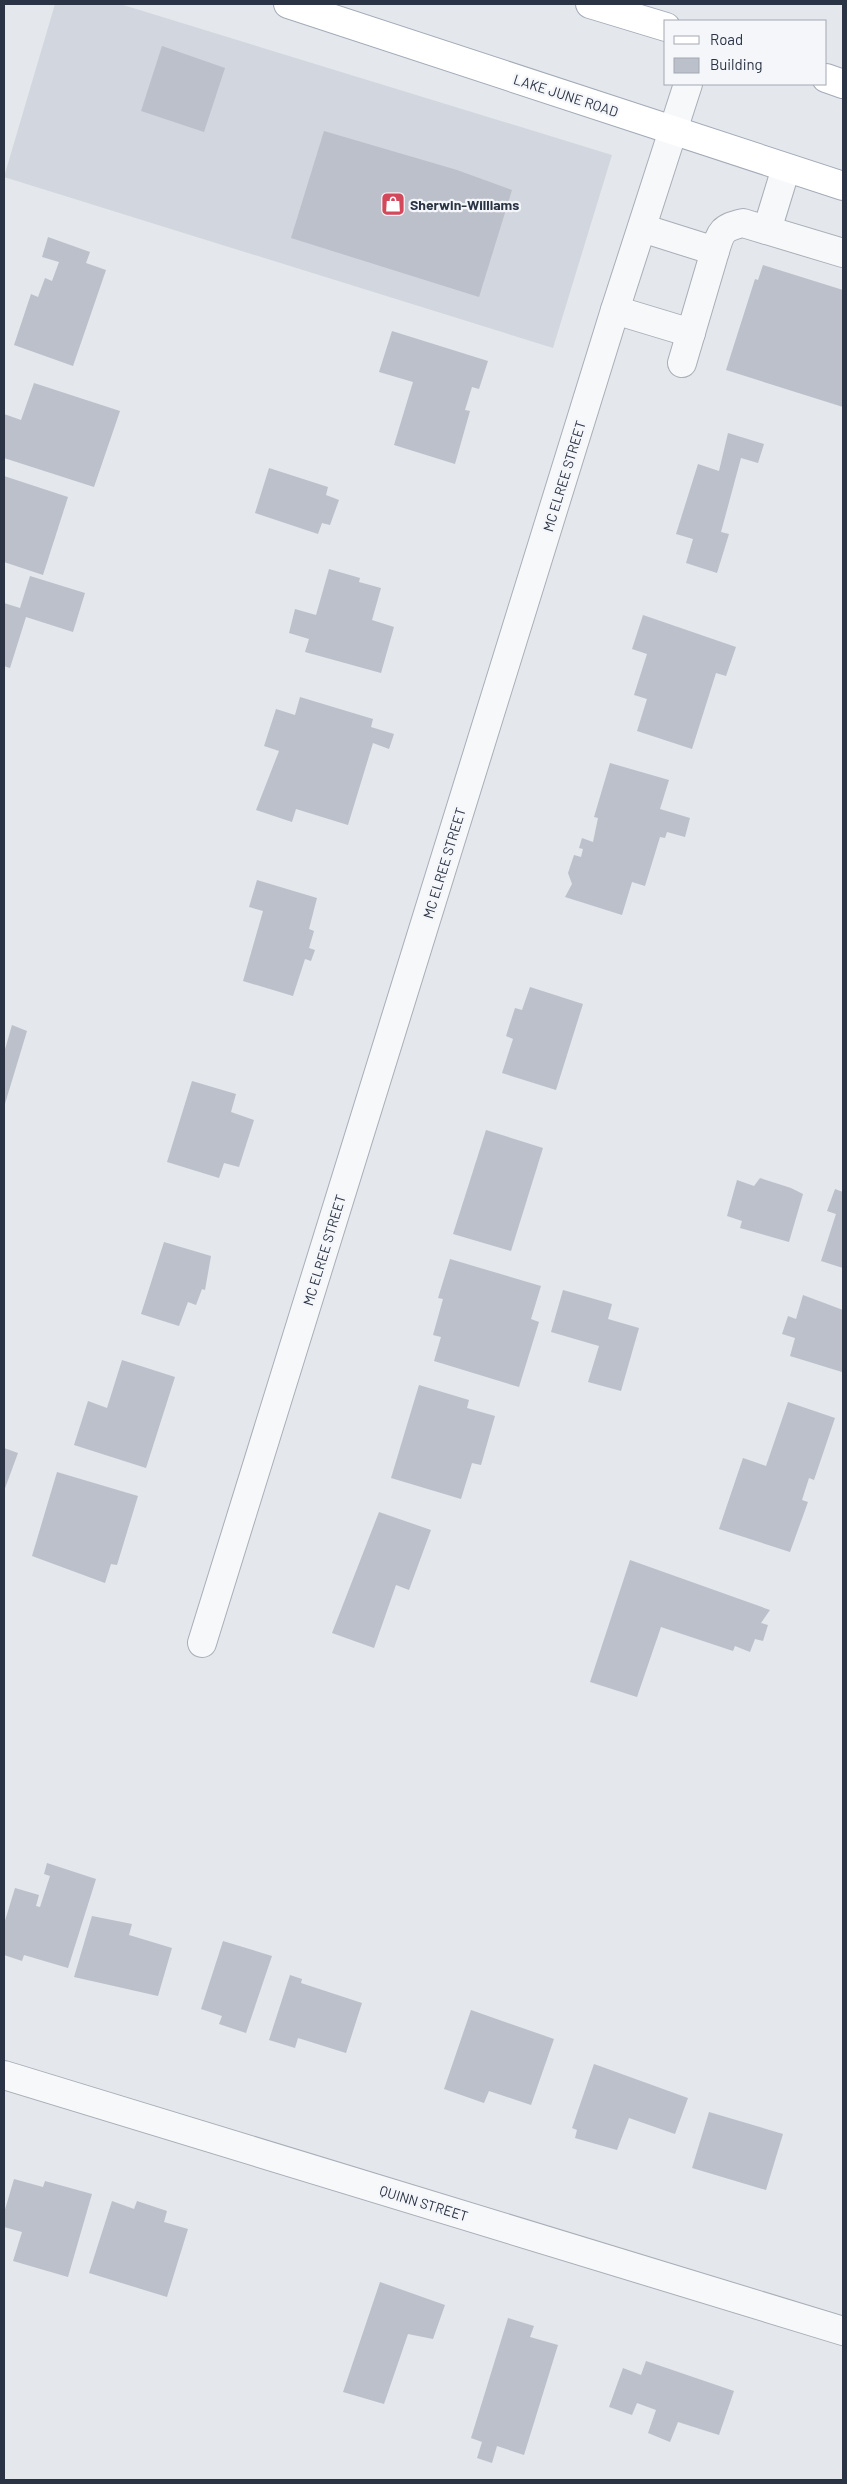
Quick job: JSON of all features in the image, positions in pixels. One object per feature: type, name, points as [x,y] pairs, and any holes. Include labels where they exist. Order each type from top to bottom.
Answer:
[{"type":"main road","name":"LAKE JUNE ROAD","points":[[288,4],[843,186]]},
{"type":"main road","points":[[590,4],[664,26]]},
{"type":"main road","points":[[827,78],[843,84]]},
{"type":"street","name":"MC ELREE STREET","points":[[202,1643],[615,310],[688,85]]},
{"type":"street","points":[[767,230],[786,168]]},
{"type":"street","points":[[682,363],[720,235],[727,227],[743,223],[843,253]]},
{"type":"street","points":[[642,228],[715,251]]},
{"type":"street","points":[[615,310],[691,333]]},
{"type":"street","name":"QUINN STREET","points":[[4,2075],[843,2331]]},
{"type":"shaded area","points":[[55,4],[120,4],[612,155],[553,348],[4,177]]},
{"type":"building","points":[[162,46],[225,68],[204,132],[141,111]]},
{"type":"building","points":[[324,131],[457,170],[512,190],[479,297],[291,238]]},
{"type":"building","points":[[48,237],[90,252],[86,263],[106,270],[73,366],[14,345],[31,294],[38,297],[45,278],[52,281],[59,262],[42,257]]},
{"type":"building","points":[[763,265],[843,290],[843,407],[726,370],[755,279],[758,280]]},
{"type":"building","points":[[392,331],[488,361],[479,389],[472,387],[465,410],[470,411],[455,464],[394,445],[413,382],[379,372]]},
{"type":"building","points":[[34,383],[120,411],[94,487],[4,458],[4,414],[21,420]]},
{"type":"building","points":[[728,433],[764,444],[758,463],[741,458],[721,532],[729,534],[717,573],[686,563],[693,539],[676,534],[698,464],[719,471]]},
{"type":"building","points":[[269,468],[328,487],[326,495],[339,500],[330,525],[322,523],[318,534],[255,513]]},
{"type":"building","points":[[4,476],[68,497],[43,575],[4,562]]},
{"type":"building","points":[[329,569],[360,578],[359,582],[381,588],[372,620],[394,627],[381,673],[305,652],[309,639],[289,633],[295,609],[316,615]]},
{"type":"building","points":[[30,576],[85,593],[73,632],[26,617],[10,668],[4,666],[4,603],[20,608]]},
{"type":"building","points":[[643,615],[736,647],[726,676],[716,673],[692,749],[637,731],[647,699],[634,695],[647,654],[632,649]]},
{"type":"building","points":[[300,697],[373,719],[371,727],[394,734],[389,749],[373,743],[348,825],[296,809],[292,822],[256,810],[279,751],[264,746],[276,709],[295,715]]},
{"type":"building","points":[[610,763],[669,780],[660,809],[690,818],[685,837],[667,832],[665,838],[660,837],[645,886],[632,882],[622,915],[565,897],[572,884],[568,873],[574,855],[581,857],[583,849],[579,848],[582,838],[593,842],[598,818],[594,817]]},
{"type":"building","points":[[257,880],[317,898],[309,929],[314,931],[309,948],[315,950],[311,961],[305,959],[293,996],[243,981],[263,911],[249,907]]},
{"type":"building","points":[[530,987],[583,1004],[556,1090],[502,1073],[513,1039],[506,1036],[515,1008],[522,1010]]},
{"type":"building","points":[[12,1025],[27,1031],[4,1107],[4,1053]]},
{"type":"building","points":[[192,1081],[236,1094],[231,1112],[254,1120],[239,1167],[224,1163],[219,1178],[167,1162]]},
{"type":"building","points":[[486,1130],[543,1148],[511,1251],[453,1234]]},
{"type":"building","points":[[760,1178],[803,1194],[789,1242],[740,1228],[742,1221],[727,1216],[737,1180],[754,1186]]},
{"type":"building","points":[[835,1189],[843,1192],[843,1268],[821,1261],[836,1214],[827,1211]]},
{"type":"building","points":[[164,1242],[211,1256],[205,1290],[202,1289],[196,1305],[188,1302],[179,1326],[141,1314]]},
{"type":"building","points":[[450,1259],[541,1286],[531,1319],[539,1322],[519,1387],[434,1361],[441,1337],[433,1335],[443,1299],[438,1298]]},
{"type":"building","points":[[563,1290],[612,1304],[608,1319],[639,1328],[621,1391],[588,1382],[599,1346],[551,1332]]},
{"type":"building","points":[[803,1295],[843,1310],[842,1372],[790,1356],[795,1338],[782,1334],[788,1316],[796,1319]]},
{"type":"building","points":[[122,1360],[175,1377],[146,1468],[74,1445],[88,1401],[107,1408]]},
{"type":"building","points":[[419,1385],[469,1400],[467,1408],[495,1416],[481,1465],[472,1463],[461,1499],[391,1478]]},
{"type":"building","points":[[788,1402],[835,1418],[814,1480],[809,1478],[802,1500],[808,1502],[790,1552],[719,1529],[743,1458],[766,1466]]},
{"type":"building","points":[[4,1448],[18,1453],[4,1491]]},
{"type":"building","points":[[57,1472],[138,1496],[117,1565],[111,1564],[105,1583],[32,1556]]},
{"type":"building","points":[[379,1512],[431,1530],[409,1590],[396,1585],[374,1648],[332,1633]]},
{"type":"building","points":[[630,1560],[770,1610],[761,1623],[768,1625],[763,1641],[755,1639],[750,1652],[735,1646],[733,1651],[661,1627],[637,1697],[590,1682]]},
{"type":"building","points":[[47,1863],[96,1879],[68,1968],[24,1955],[22,1961],[4,1955],[4,1924],[15,1888],[39,1895],[36,1906],[40,1907],[50,1876],[44,1874]]},
{"type":"building","points":[[92,1916],[132,1924],[129,1935],[172,1948],[158,1996],[74,1977]]},
{"type":"building","points":[[223,1941],[272,1956],[246,2033],[219,2024],[222,2016],[201,2009]]},
{"type":"building","points":[[290,1975],[302,1979],[301,1983],[362,2003],[346,2053],[298,2038],[295,2048],[269,2040]]},
{"type":"building","points":[[471,2010],[554,2039],[531,2105],[489,2091],[484,2103],[444,2089]]},
{"type":"building","points":[[594,2064],[688,2098],[675,2134],[629,2118],[617,2150],[575,2138],[577,2130],[572,2128]]},
{"type":"building","points":[[709,2112],[783,2134],[766,2190],[692,2168]]},
{"type":"building","points":[[14,2179],[43,2187],[45,2181],[92,2194],[68,2277],[13,2261],[22,2232],[4,2227],[4,2213]]},
{"type":"building","points":[[112,2201],[134,2209],[137,2201],[167,2211],[164,2222],[188,2229],[167,2297],[89,2273]]},
{"type":"building","points":[[380,2282],[445,2305],[433,2339],[408,2334],[384,2404],[343,2392]]},
{"type":"building","points":[[508,2318],[534,2326],[530,2337],[558,2345],[524,2455],[497,2446],[492,2463],[477,2458],[482,2442],[471,2438]]},
{"type":"building","points":[[646,2361],[734,2391],[719,2435],[678,2422],[670,2442],[648,2433],[656,2410],[637,2403],[632,2415],[609,2407],[623,2368],[641,2375]]},
{"type":"place","name":"Sherwin-Williams","points":[[393,204]]}]
